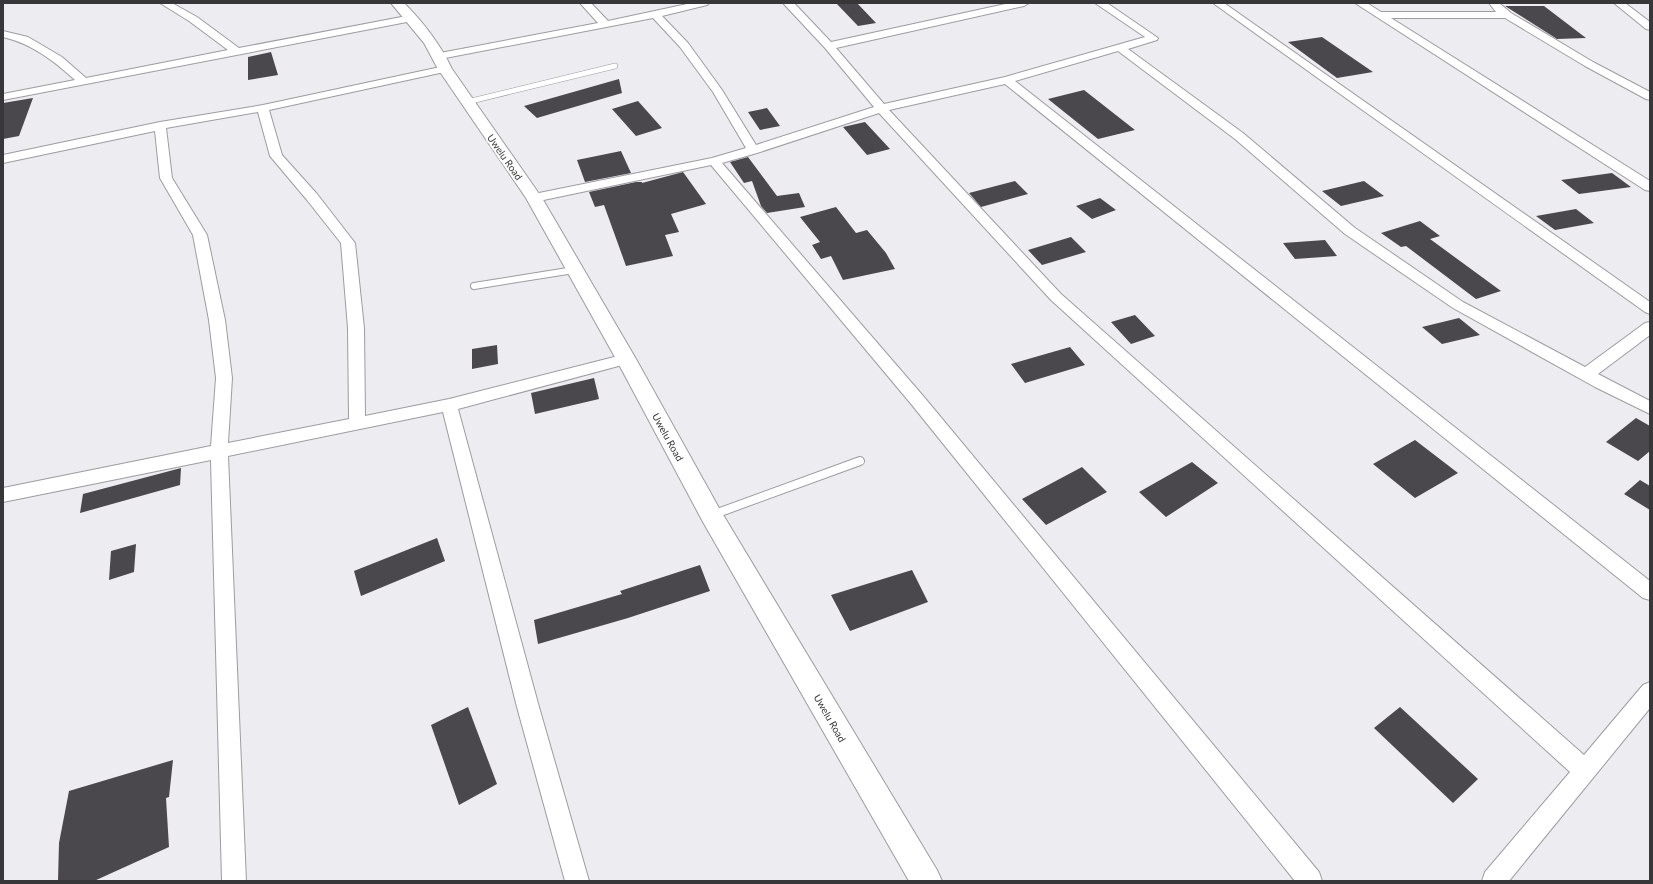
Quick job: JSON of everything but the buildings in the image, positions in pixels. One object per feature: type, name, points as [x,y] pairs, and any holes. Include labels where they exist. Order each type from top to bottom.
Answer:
[{"type":"street","points":[[165,3],[193,19],[237,52]]},
{"type":"street","name":"Uwelu Road","points":[[397,3],[412,18],[467,102],[534,198],[626,359],[711,515],[926,881]]},
{"type":"street","points":[[585,3],[605,24]]},
{"type":"street","points":[[3,158],[160,126],[263,108],[605,24],[655,15],[704,3]]},
{"type":"street","points":[[788,3],[829,46],[881,108],[1056,297],[1586,771]]},
{"type":"street","points":[[829,46],[1024,3]]},
{"type":"street","points":[[534,198],[714,161],[753,150],[881,108],[1007,80],[1153,38],[1100,3]]},
{"type":"street","points":[[1218,3],[1650,309]]},
{"type":"street","points":[[1360,3],[1650,187]]},
{"type":"street","points":[[1494,3],[1507,15],[1588,64],[1650,97]]},
{"type":"street","points":[[1619,3],[1650,27]]},
{"type":"street","points":[[655,15],[684,45],[718,92],[753,150]]},
{"type":"street","points":[[1379,15],[1507,15]]},
{"type":"street","points":[[3,97],[412,18]]},
{"type":"street","points":[[3,34],[24,39],[58,59],[84,82]]},
{"type":"street","points":[[1119,47],[1239,136],[1350,232],[1458,305],[1650,408]]},
{"type":"street","points":[[1007,80],[1650,592]]},
{"type":"street","points":[[263,108],[276,156],[312,197],[348,243],[356,328],[357,423]]},
{"type":"street","points":[[160,126],[166,178],[200,235],[217,320],[224,378],[219,453],[234,881]]},
{"type":"street","points":[[714,161],[923,407],[1310,881]]},
{"type":"street","points":[[1586,375],[1650,327]]},
{"type":"street","points":[[3,495],[219,453],[449,405],[626,359]]},
{"type":"street","points":[[449,405],[528,706],[576,881]]},
{"type":"street","points":[[1494,881],[1650,692]]},
{"type":"lane","points":[[467,102],[615,66]]},
{"type":"lane","points":[[474,286],[574,270]]},
{"type":"lane","points":[[711,515],[860,461]]}]
